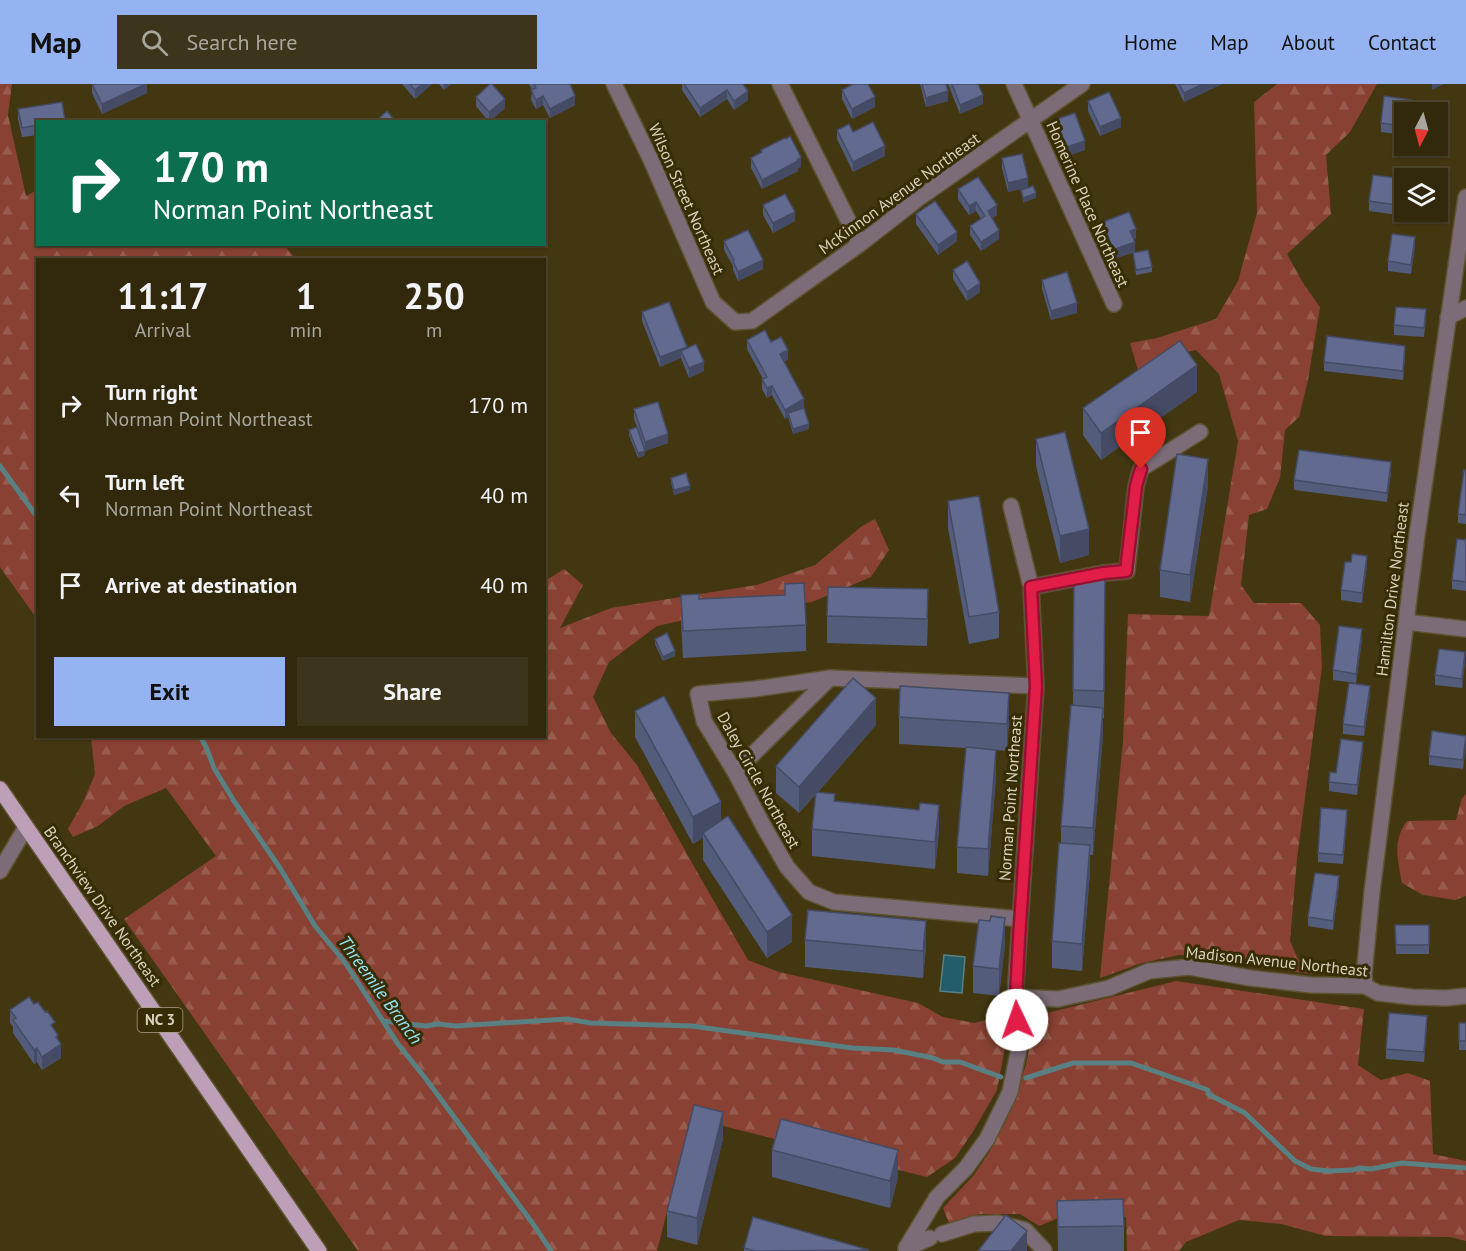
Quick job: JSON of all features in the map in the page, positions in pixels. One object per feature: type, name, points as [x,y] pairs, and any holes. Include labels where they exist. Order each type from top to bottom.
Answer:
[{"type":"main road","name":"Branchview Drive Northeast","points":[[0,789],[319,1251]]},
{"type":"street","name":"Wilson Street Northeast","points":[[614,84],[651,160],[713,302],[735,322]]},
{"type":"street","points":[[780,84],[860,244]]},
{"type":"street","name":"Homerine Place Northeast","points":[[1014,84],[1114,304]]},
{"type":"street","name":"McKinnon Avenue Northeast","points":[[735,322],[752,321],[860,244],[919,198],[1082,84]]},
{"type":"street","name":"Hamilton Drive Northeast","points":[[1365,986],[1364,975],[1372,892],[1417,535],[1466,197]]},
{"type":"street","points":[[1448,316],[1466,308]]},
{"type":"street","points":[[1031,587],[1126,571],[1136,486],[1141,469],[1200,432]]},
{"type":"street","name":"Norman Point Northeast","points":[[1011,506],[1031,587],[1036,686],[1016,997],[1020,1043],[1010,1092],[987,1139],[966,1168],[937,1197],[906,1248],[974,1224],[998,1224],[1025,1230],[1044,1250]]},
{"type":"street","points":[[1406,622],[1466,629]]},
{"type":"street","points":[[735,772],[830,678]]},
{"type":"street","name":"Daley Circle Northeast","points":[[1020,919],[834,902],[809,892],[787,867],[704,721],[698,694],[755,689],[830,678],[1036,686]]},
{"type":"street","points":[[0,871],[26,827]]},
{"type":"street","name":"Madison Avenue Northeast","points":[[1016,997],[1058,999],[1109,988],[1149,971],[1189,967],[1300,984],[1365,986],[1378,993],[1412,997],[1466,996]]},
{"type":"green space","points":[[0,84],[12,84],[8,115],[26,196],[36,191],[36,246],[285,246],[298,258],[36,258],[36,618],[0,567]]},
{"type":"green space","points":[[1277,84],[1377,84],[1350,132],[1326,155],[1331,214],[1287,254],[1320,307],[1308,380],[1299,417],[1285,430],[1280,478],[1267,509],[1249,515],[1241,585],[1254,603],[1301,603],[1320,625],[1322,667],[1297,859],[1290,941],[1297,957],[1312,974],[1271,969],[1218,958],[1179,955],[1142,963],[1100,978],[1123,741],[1128,614],[1209,616],[1238,441],[1219,374],[1196,350],[1169,356],[1139,374],[1130,343],[1157,338],[1216,319],[1238,281],[1257,213],[1254,102]]},
{"type":"green space","points":[[875,519],[889,550],[871,577],[812,602],[707,615],[657,626],[609,662],[593,697],[611,733],[637,765],[748,960],[779,972],[918,1003],[943,1017],[975,1023],[1005,1014],[1007,1037],[997,1090],[955,1158],[927,1177],[691,1118],[657,1251],[358,1251],[124,919],[216,856],[166,788],[124,806],[98,826],[73,837],[68,829],[95,774],[91,738],[546,738],[546,580],[564,569],[583,585],[560,628],[611,608],[757,585],[815,565],[862,526]]},
{"type":"green space","points":[[1466,794],[1466,896],[1455,900],[1423,895],[1402,883],[1397,851],[1402,828],[1407,821],[1456,820],[1462,798]]},
{"type":"green space","points":[[1176,981],[1364,1009],[1358,1065],[1381,1080],[1408,1073],[1430,1081],[1433,1154],[1466,1161],[1466,1241],[1450,1237],[1326,1236],[1281,1224],[1239,1220],[1186,1242],[1179,1251],[1127,1251],[1126,1217],[1056,1219],[1039,1226],[1020,1214],[980,1214],[949,1223],[943,1208],[974,1175],[1007,1119],[1026,1065],[1035,1016]]},
{"type":"water","points":[[944,955],[965,957],[962,993],[940,991]]},
{"type":"building","points":[[92,84],[146,84],[102,104]]},
{"type":"building","points":[[410,84],[422,84],[415,90]]},
{"type":"building","points":[[490,84],[505,99],[489,112],[476,97]]},
{"type":"building","points":[[534,84],[570,84],[575,96],[550,109],[543,96],[536,100],[531,90],[536,88]]},
{"type":"building","points":[[684,84],[743,84],[748,91],[734,101],[727,90],[700,108]]},
{"type":"building","points":[[853,84],[868,84],[875,97],[852,109],[842,90]]},
{"type":"building","points":[[922,84],[946,84],[948,91],[926,98]]},
{"type":"building","points":[[952,84],[978,84],[983,95],[960,105]]},
{"type":"building","points":[[1179,84],[1203,84],[1184,93]]},
{"type":"building","points":[[1109,92],[1121,118],[1100,127],[1088,101]]},
{"type":"building","points":[[1384,96],[1424,102],[1394,102],[1394,125],[1381,123]]},
{"type":"building","points":[[62,102],[65,120],[36,120],[36,125],[22,128],[18,109]]},
{"type":"building","points":[[387,111],[394,120],[377,120]]},
{"type":"building","points":[[1075,113],[1085,141],[1061,149],[1051,121]]},
{"type":"building","points":[[873,122],[885,146],[853,162],[837,130],[849,124],[853,132]]},
{"type":"building","points":[[790,136],[801,157],[798,161],[762,180],[751,158],[762,152],[761,150]]},
{"type":"building","points":[[1022,154],[1028,178],[1008,183],[1002,158]]},
{"type":"building","points":[[1373,175],[1394,178],[1394,205],[1369,201]]},
{"type":"building","points":[[978,177],[997,205],[988,211],[999,230],[981,242],[970,226],[985,216],[976,202],[969,206],[958,189]]},
{"type":"building","points":[[1033,186],[1036,193],[1023,198],[1021,190]]},
{"type":"building","points":[[785,194],[795,212],[773,223],[763,205]]},
{"type":"building","points":[[935,201],[957,232],[938,245],[916,214]]},
{"type":"building","points":[[1129,212],[1136,229],[1130,231],[1135,242],[1113,250],[1103,222]]},
{"type":"building","points":[[748,230],[763,260],[738,272],[724,241]]},
{"type":"building","points":[[1392,234],[1415,237],[1411,265],[1388,261]]},
{"type":"building","points":[[1148,250],[1152,267],[1136,270],[1133,253]]},
{"type":"building","points":[[967,261],[980,283],[967,292],[953,270]]},
{"type":"building","points":[[1067,272],[1077,303],[1051,311],[1042,280]]},
{"type":"building","points":[[669,302],[687,347],[660,357],[642,312]]},
{"type":"building","points":[[1396,307],[1426,309],[1424,328],[1394,325]]},
{"type":"building","points":[[765,330],[771,342],[781,337],[788,350],[780,354],[804,399],[785,410],[772,386],[767,388],[762,379],[767,377],[747,340]]},
{"type":"building","points":[[1327,336],[1405,346],[1403,371],[1324,362]]},
{"type":"building","points":[[1180,341],[1197,365],[1101,433],[1083,408]]},
{"type":"building","points":[[696,344],[704,362],[689,368],[681,351]]},
{"type":"building","points":[[658,402],[668,434],[645,442],[634,409]]},
{"type":"building","points":[[804,408],[809,424],[793,429],[788,413]]},
{"type":"building","points":[[637,427],[645,451],[638,453],[629,430]]},
{"type":"building","points":[[1065,432],[1089,529],[1060,536],[1036,439]]},
{"type":"building","points":[[1299,450],[1391,462],[1387,493],[1294,480]]},
{"type":"building","points":[[1177,454],[1208,459],[1190,575],[1160,570]]},
{"type":"building","points":[[1464,470],[1466,470],[1466,515],[1458,514]]},
{"type":"building","points":[[686,473],[690,486],[674,490],[671,478]]},
{"type":"building","points":[[979,496],[999,612],[969,617],[948,501]]},
{"type":"building","points":[[1457,539],[1466,540],[1466,582],[1452,580]]},
{"type":"building","points":[[1352,554],[1367,556],[1362,593],[1341,590],[1345,562],[1351,562]]},
{"type":"building","points":[[1074,573],[1105,573],[1104,691],[1073,690]]},
{"type":"building","points":[[804,583],[806,625],[683,631],[681,595],[699,594],[699,599],[785,595],[785,584]]},
{"type":"building","points":[[828,587],[928,589],[927,619],[827,616]]},
{"type":"building","points":[[1339,626],[1362,629],[1356,674],[1333,670]]},
{"type":"building","points":[[667,633],[675,651],[663,657],[655,639]]},
{"type":"building","points":[[1439,649],[1465,652],[1462,679],[1435,675]]},
{"type":"building","points":[[853,678],[876,698],[799,787],[776,766]]},
{"type":"building","points":[[1349,683],[1370,686],[1364,727],[1343,724]]},
{"type":"building","points":[[900,686],[1009,693],[1007,724],[899,717]]},
{"type":"building","points":[[664,696],[721,802],[693,817],[635,711]]},
{"type":"building","points":[[1071,705],[1103,708],[1093,828],[1061,826]]},
{"type":"building","points":[[1432,731],[1466,736],[1463,760],[1429,756]]},
{"type":"building","points":[[1341,739],[1363,742],[1357,785],[1329,782],[1330,772],[1336,773]]},
{"type":"building","points":[[966,747],[996,750],[988,849],[957,847]]},
{"type":"building","points":[[816,792],[835,794],[834,801],[919,810],[920,803],[939,805],[935,842],[812,829]]},
{"type":"building","points":[[1321,808],[1347,810],[1343,855],[1318,853]]},
{"type":"building","points":[[728,816],[792,915],[767,932],[703,833]]},
{"type":"building","points":[[1059,843],[1090,845],[1082,944],[1052,941]]},
{"type":"building","points":[[1315,873],[1339,876],[1333,921],[1308,917]]},
{"type":"building","points":[[808,910],[926,921],[923,951],[805,940]]},
{"type":"building","points":[[991,916],[1005,918],[999,969],[973,966],[979,920],[990,921]]},
{"type":"building","points":[[1395,925],[1429,925],[1429,945],[1396,945]]},
{"type":"building","points":[[29,997],[34,1004],[38,1002],[55,1022],[51,1025],[61,1044],[42,1057],[37,1048],[34,1050],[13,1020],[16,1018],[10,1010]]},
{"type":"building","points":[[1389,1013],[1427,1016],[1424,1052],[1386,1049]]},
{"type":"building","points":[[1459,1023],[1466,1023],[1466,1041],[1459,1041]]},
{"type":"building","points":[[694,1105],[723,1112],[697,1218],[667,1211]]},
{"type":"building","points":[[781,1119],[898,1150],[890,1181],[772,1150]]},
{"type":"building","points":[[1123,1199],[1124,1226],[1058,1227],[1057,1201]]},
{"type":"building","points":[[1006,1215],[1027,1231],[1011,1251],[978,1251]]},
{"type":"building","points":[[753,1217],[869,1250],[755,1251],[744,1248]]},
{"type":"waterway","name":"Threemile Branch","points":[[0,466],[36,515]]},
{"type":"waterway","name":"Threemile Branch","points":[[201,738],[214,768],[315,926],[344,961],[398,1044],[551,1251]]},
{"type":"waterway","points":[[383,1021],[426,1026],[438,1024],[456,1026],[567,1019],[591,1023],[692,1026],[852,1048],[894,1050],[943,1062],[960,1062],[1001,1077]]},
{"type":"waterway","points":[[1026,1078],[1073,1063],[1131,1063],[1208,1090],[1208,1094],[1245,1113],[1295,1161],[1311,1169],[1328,1171],[1371,1169],[1402,1163],[1466,1168]]},
{"type":"route","points":[[1017,1020],[1019,939],[1036,686],[1031,587],[1126,571],[1136,486],[1141,469]]}]
